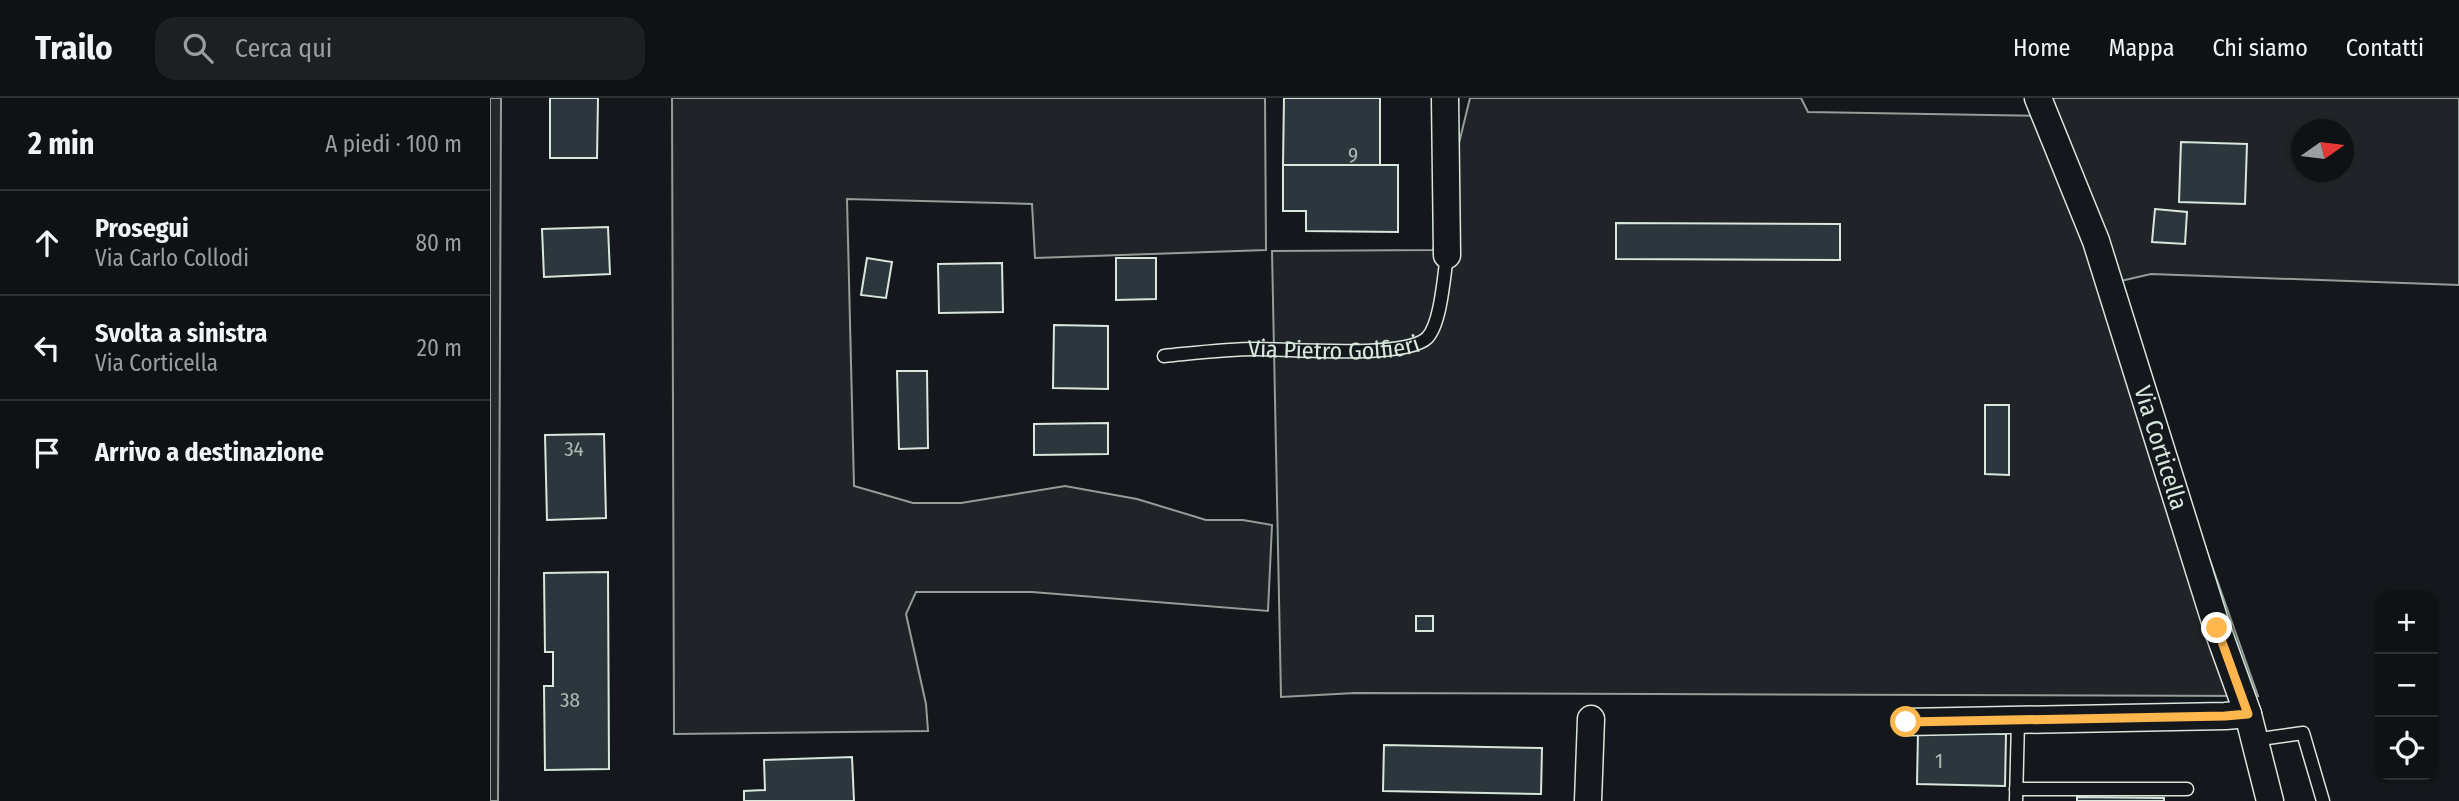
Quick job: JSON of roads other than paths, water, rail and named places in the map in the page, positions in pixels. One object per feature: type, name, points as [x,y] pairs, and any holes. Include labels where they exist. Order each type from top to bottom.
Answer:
[{"type":"street","name":"Via Pietro Golfieri","points":[[1445,98],[1447,255]]},
{"type":"street","name":"Via Corticella","points":[[2038,98],[2096,241],[2217,628],[2248,714],[2270,801]]},
{"type":"street","points":[[1906,722],[2248,714]]},
{"type":"street","points":[[1588,801],[1591,719]]},
{"type":"lane","name":"Via Pietro Golfieri","points":[[1164,356],[1253,349],[1390,350],[1414,345],[1426,338],[1435,325],[1447,255]]},
{"type":"lane","points":[[2018,720],[2016,795],[2187,789]]},
{"type":"lane","points":[[2253,740],[2303,733],[2323,801]]}]
